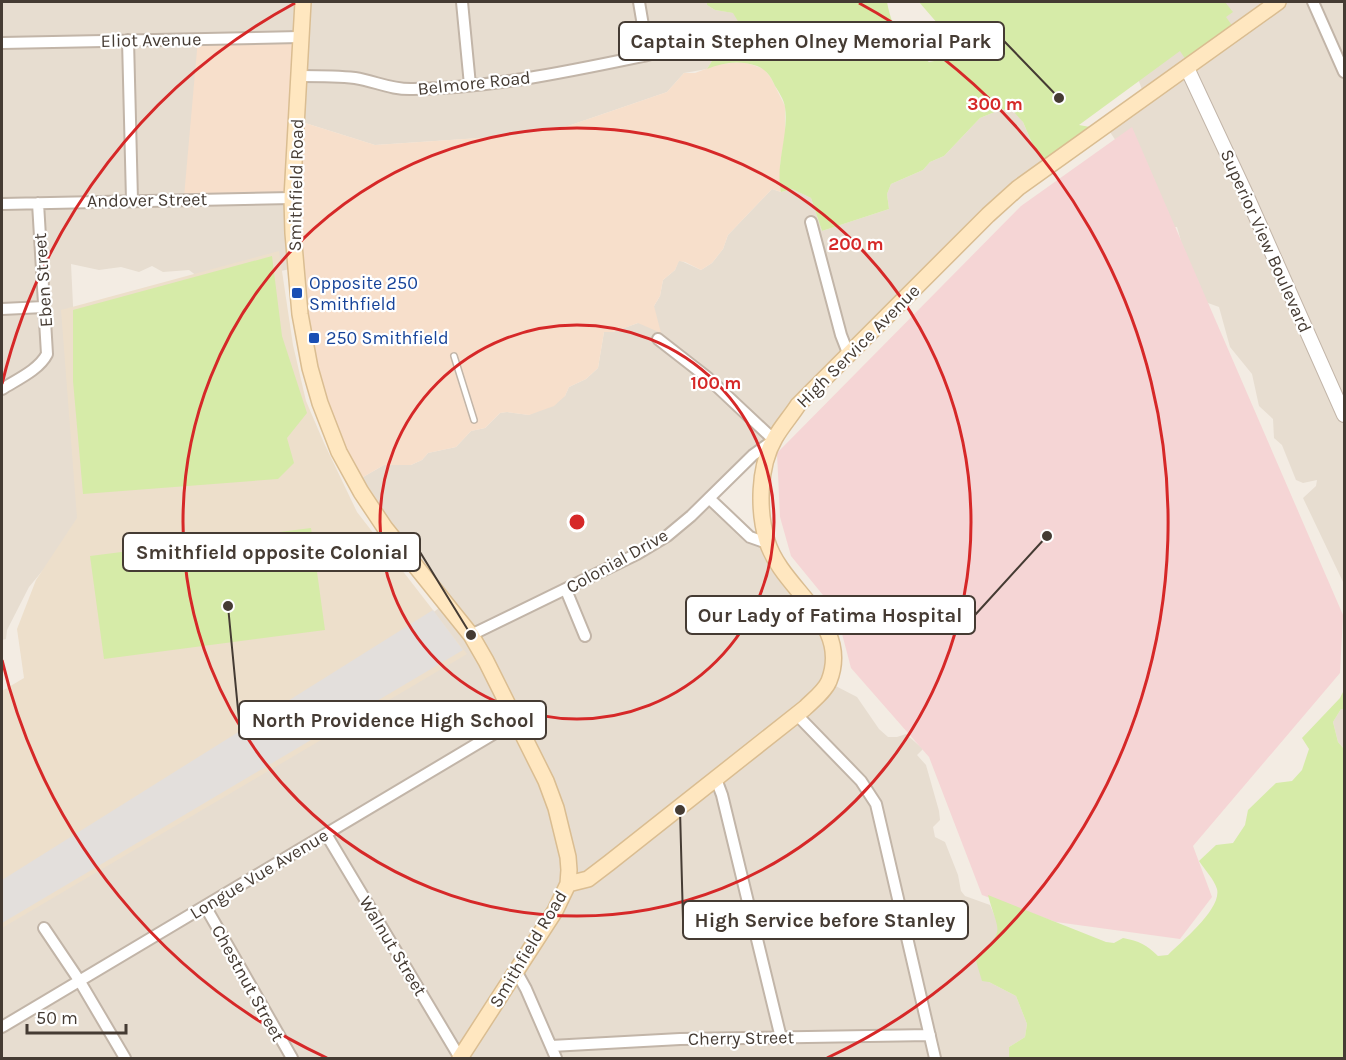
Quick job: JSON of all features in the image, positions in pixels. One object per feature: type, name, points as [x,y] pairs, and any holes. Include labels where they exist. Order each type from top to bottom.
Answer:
[{"type":"main road","name":"Smithfield Road","points":[[303,2],[292,198],[295,273],[310,368],[320,403],[339,452],[361,492],[385,528],[471,635],[517,720],[546,781],[556,808],[568,857],[568,884],[555,911],[460,1058]]},
{"type":"main road","name":"High Service Avenue","points":[[568,884],[588,879],[797,715],[829,682],[834,655],[826,626],[780,567],[767,543],[761,501],[765,467],[774,440],[798,405],[848,353],[1018,188],[1278,2]]},
{"type":"street","points":[[462,2],[470,86]]},
{"type":"street","name":"Belmore Road","points":[[300,76],[357,78],[398,89],[470,86],[558,74],[648,55],[639,2]]},
{"type":"street","points":[[1312,2],[1344,72]]},
{"type":"street","name":"Eliot Avenue","points":[[2,44],[300,37]]},
{"type":"street","points":[[128,40],[132,200]]},
{"type":"street","name":"Superior View Boulevard","points":[[1187,68],[1344,415]]},
{"type":"street","name":"Andover Street","points":[[2,204],[292,198]]},
{"type":"street","name":"Eben Street","points":[[2,389],[35,368],[45,357],[47,344],[38,203]]},
{"type":"street","points":[[811,222],[841,335],[848,353]]},
{"type":"street","points":[[2,309],[44,307]]},
{"type":"street","points":[[658,339],[708,378],[774,440]]},
{"type":"street","name":"Colonial Drive","points":[[471,635],[566,590],[667,536],[710,499],[753,455],[774,440]]},
{"type":"street","points":[[710,499],[750,537],[767,543]]},
{"type":"street","points":[[566,590],[585,636]]},
{"type":"street","points":[[797,715],[861,781],[876,804],[935,1059]]},
{"type":"street","name":"Longue Vue Avenue","points":[[2,1027],[517,720]]},
{"type":"street","points":[[716,779],[722,795],[781,1038]]},
{"type":"street","name":"Walnut Street","points":[[326,834],[460,1058]]},
{"type":"street","name":"Chestnut Street","points":[[206,906],[292,1059]]},
{"type":"street","points":[[44,928],[79,980],[125,1059]]},
{"type":"street","points":[[516,971],[556,1059]]},
{"type":"street","name":"Cherry Street","points":[[551,1046],[680,1039],[930,1035]]},
{"type":"lane","points":[[454,356],[474,420]]},
{"type":"shaded area","points":[[2,2],[707,2],[707,5],[715,10],[734,13],[742,28],[737,46],[730,52],[715,56],[707,69],[684,73],[667,92],[568,126],[510,136],[375,145],[302,122],[292,198],[296,268],[255,276],[201,279],[189,270],[163,272],[152,266],[139,272],[121,267],[99,270],[71,264],[83,511],[58,552],[29,587],[7,630],[6,639],[2,640]]},
{"type":"shaded area","points":[[1215,2],[1344,2],[1344,584],[1303,498],[1316,486],[1317,480],[1303,483],[1296,480],[1282,445],[1274,438],[1273,419],[1259,406],[1252,374],[1230,347],[1219,307],[1194,302],[1177,227],[1158,228],[1128,159],[1106,126],[1145,97],[1138,79]]},
{"type":"shaded area","points":[[297,37],[302,122],[375,145],[510,136],[568,126],[667,92],[684,73],[695,73],[719,64],[744,62],[764,69],[785,106],[785,136],[780,164],[781,192],[772,189],[728,235],[723,249],[712,263],[701,270],[679,261],[675,270],[663,280],[660,296],[654,306],[661,333],[638,323],[613,332],[604,332],[598,368],[586,379],[569,387],[565,396],[554,406],[529,415],[500,413],[485,428],[471,431],[456,447],[428,453],[422,460],[411,465],[384,465],[358,480],[322,400],[296,268],[295,202],[184,197],[198,39]]},
{"type":"shaded area","points":[[1002,109],[1016,113],[1022,120],[1032,143],[1048,165],[1019,189],[714,497],[770,551],[831,640],[826,681],[857,697],[879,729],[888,737],[906,734],[923,749],[917,755],[926,765],[939,811],[940,820],[933,827],[935,837],[945,842],[958,875],[961,891],[965,896],[990,905],[998,924],[998,936],[976,961],[989,982],[1016,996],[1027,1024],[1025,1037],[1009,1047],[1009,1058],[2,1058],[2,918],[317,703],[444,604],[358,480],[384,465],[411,465],[422,460],[428,453],[456,447],[471,431],[485,428],[500,413],[529,415],[565,396],[569,387],[586,379],[598,368],[604,332],[613,332],[638,323],[654,306],[660,296],[663,280],[675,270],[679,260],[701,270],[712,263],[723,249],[728,235],[772,189],[781,192],[792,189],[811,198],[822,231],[889,209],[887,194],[891,184],[923,170],[930,162],[944,156],[980,118]]},
{"type":"shaded area","points":[[1132,127],[1343,615],[1340,673],[1193,846],[1212,897],[1180,939],[1056,922],[982,895],[929,757],[851,668],[836,611],[791,556],[780,517],[777,453],[1021,206]]},
{"type":"shaded area","points":[[279,251],[293,345],[306,401],[324,443],[357,512],[467,654],[2,928],[2,691],[24,678],[17,629],[36,580],[77,518],[61,310]]},
{"type":"shaded area","points":[[433,610],[463,650],[2,923],[2,880]]},
{"type":"shaded area","points":[[1341,709],[1344,709],[1344,749],[1338,742],[1333,722]]},
{"type":"green space","points":[[707,2],[887,2],[896,30],[913,49],[929,62],[964,54],[919,2],[1225,2],[1233,12],[1226,17],[1236,31],[1190,66],[1180,51],[1079,125],[1101,129],[1048,165],[1032,143],[1023,122],[1014,112],[1002,109],[980,118],[944,156],[930,162],[923,170],[891,184],[887,194],[889,209],[822,231],[811,198],[792,189],[781,192],[780,171],[786,118],[785,107],[770,77],[760,68],[738,62],[707,69],[715,56],[734,48],[742,28],[733,13],[715,10],[707,5]]},
{"type":"green space","points":[[272,256],[282,336],[307,413],[287,438],[294,463],[278,479],[83,494],[73,381],[73,310]]},
{"type":"green space","points":[[311,528],[325,630],[104,659],[90,556]]},
{"type":"green space","points":[[1344,690],[1344,709],[1341,709],[1333,722],[1338,742],[1344,749],[1344,1058],[1009,1058],[1009,1047],[1025,1037],[1027,1024],[1016,996],[989,982],[982,981],[976,961],[992,942],[997,930],[988,895],[1106,942],[1114,943],[1123,938],[1129,939],[1142,944],[1158,956],[1168,955],[1200,924],[1217,897],[1216,885],[1199,861],[1216,845],[1233,843],[1245,825],[1248,810],[1276,783],[1292,781],[1302,770],[1309,749],[1302,738],[1340,698]]},
{"type":"place","name":"Captain Stephen Olney Memorial Park","points":[[1059,98]]},
{"type":"place","name":"Opposite 250 Smithfield","points":[[297,293]]},
{"type":"place","name":"250 Smithfield","points":[[314,338]]},
{"type":"place","name":"Our Lady of Fatima Hospital","points":[[1047,536]]},
{"type":"place","name":"North Providence High School","points":[[228,606]]},
{"type":"place","name":"Smithfield opposite Colonial","points":[[471,635]]},
{"type":"place","name":"High Service before Stanley","points":[[680,810]]}]
